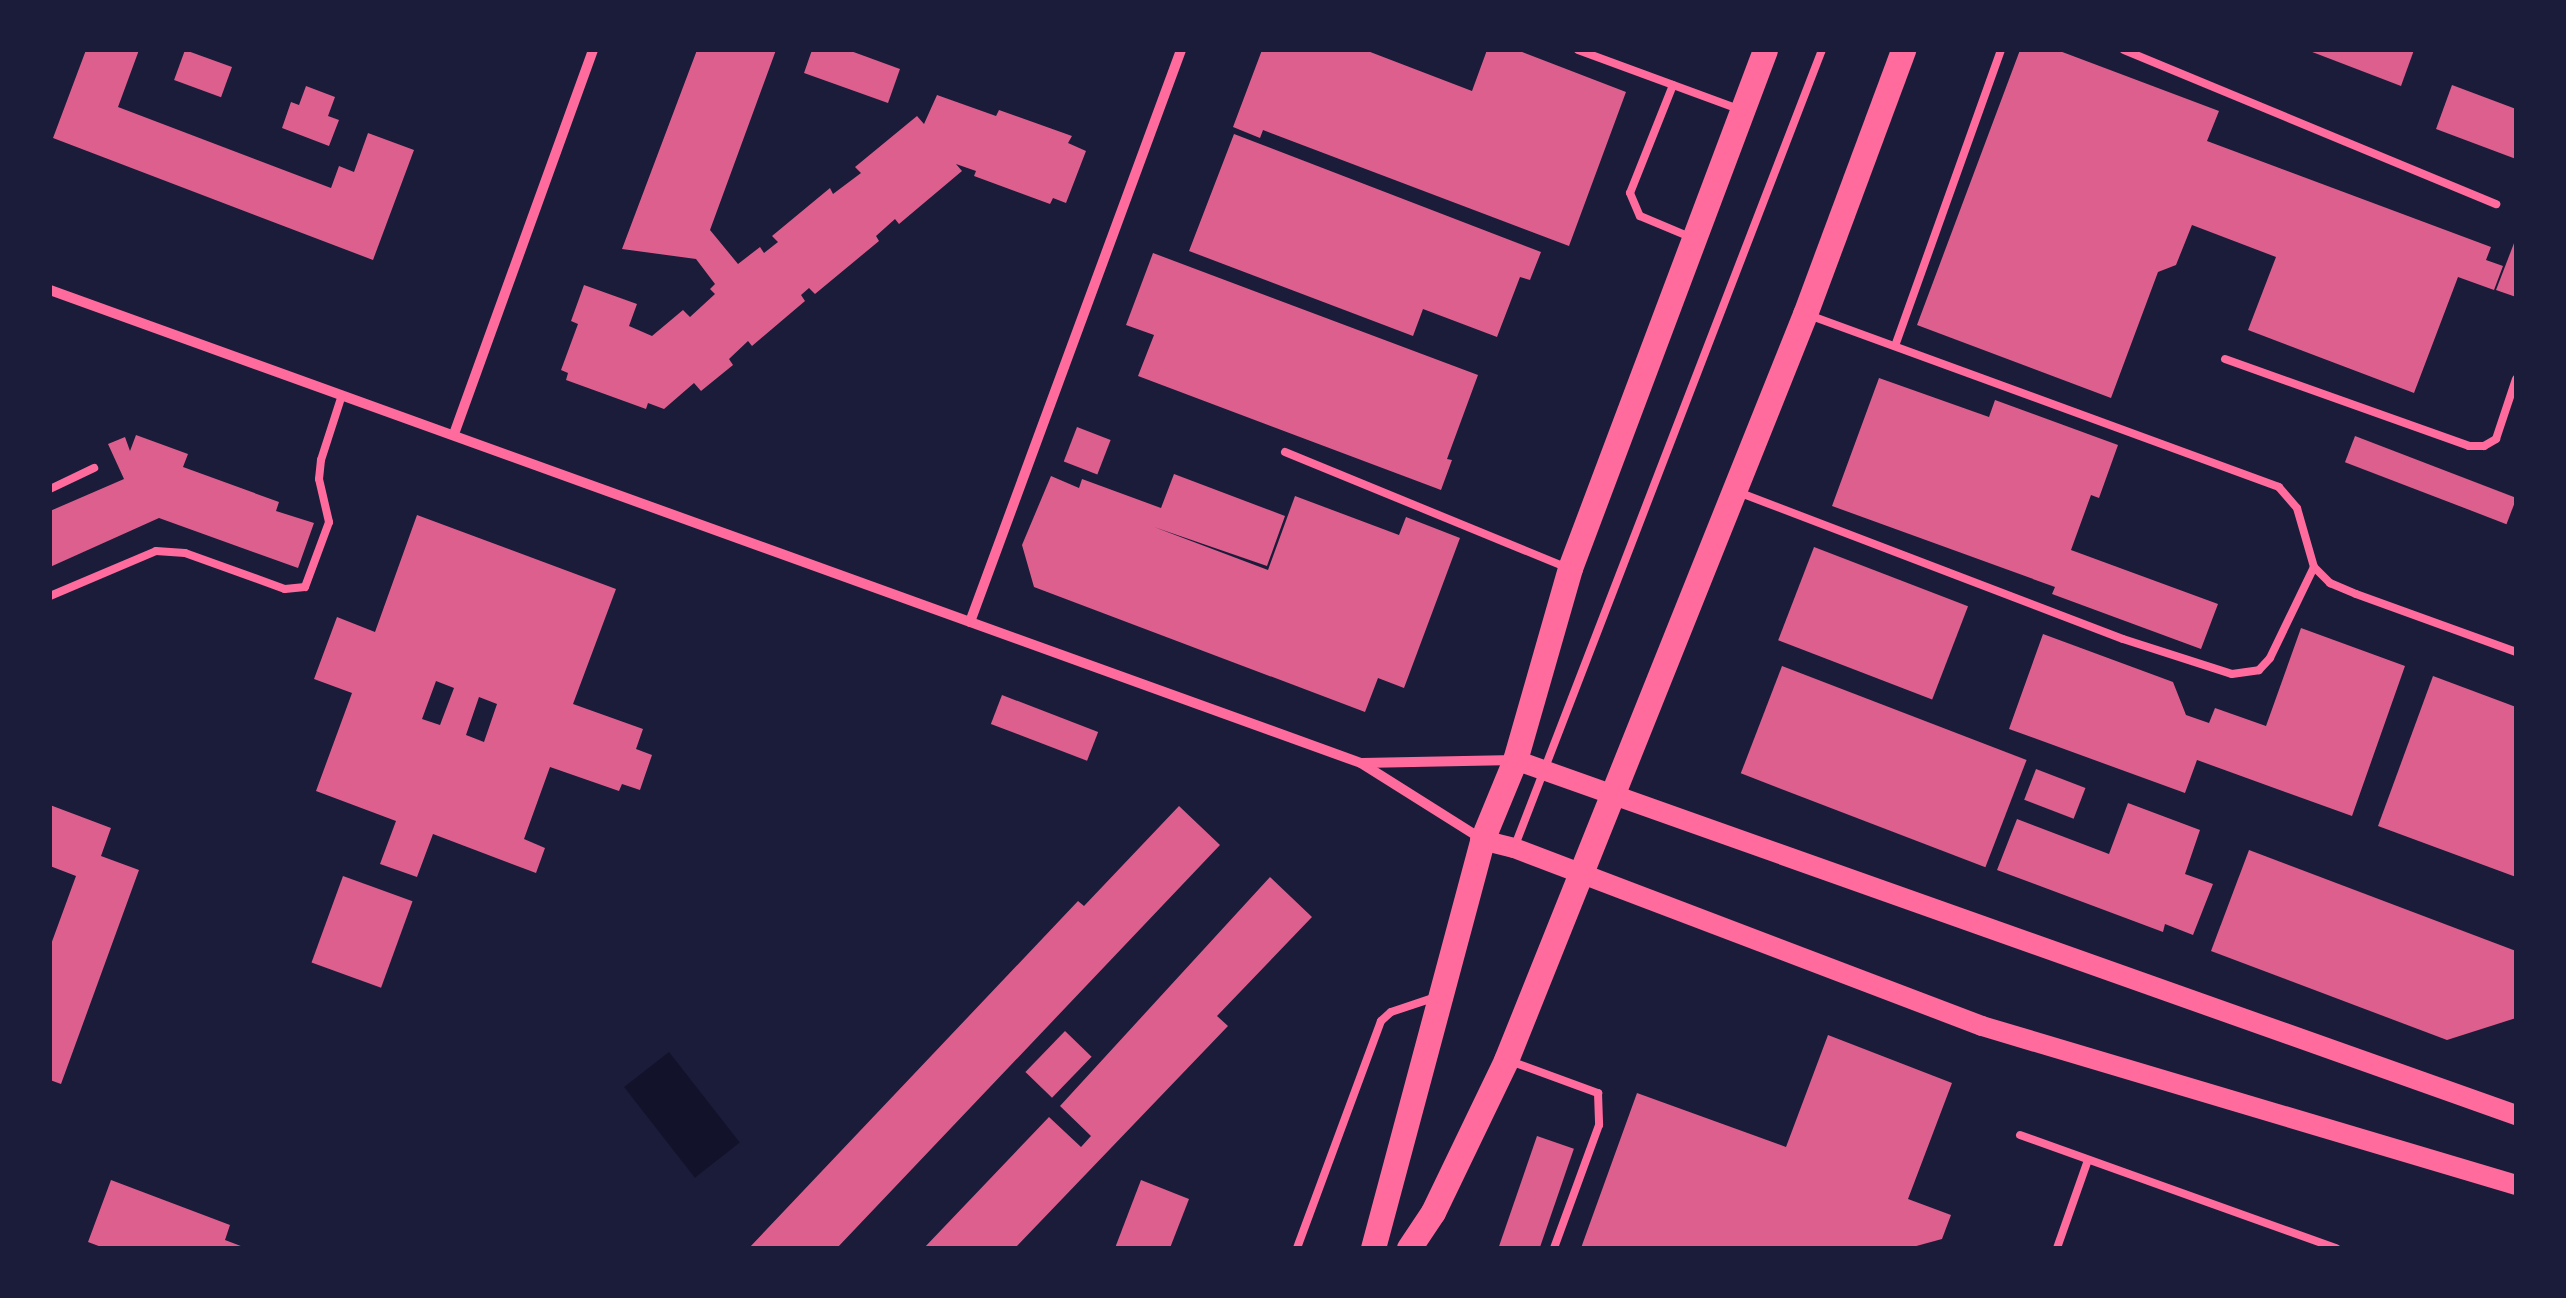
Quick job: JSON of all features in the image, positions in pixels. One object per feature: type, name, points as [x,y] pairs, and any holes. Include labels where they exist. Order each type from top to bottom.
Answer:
[{"type":"main road","points":[[1373,1248],[1482,840],[1515,760],[1570,568],[1765,50]]},
{"type":"main road","points":[[1409,1248],[1433,1212],[1506,1060],[1805,314],[1903,50]]},
{"type":"main road","points":[[1515,760],[2516,1115]]},
{"type":"main road","points":[[1482,840],[1514,848],[1982,1026],[2516,1185]]},
{"type":"street","points":[[454,434],[593,50]]},
{"type":"street","points":[[970,622],[1181,50]]},
{"type":"street","points":[[50,290],[1361,763],[1482,840]]},
{"type":"street","points":[[1361,763],[1515,760]]},
{"type":"lane","points":[[1578,50],[1742,111]]},
{"type":"lane","points":[[1514,848],[1822,50]]},
{"type":"lane","points":[[1895,346],[2001,50]]},
{"type":"lane","points":[[2124,50],[2496,204]]},
{"type":"lane","points":[[1673,85],[1630,193],[1640,216],[1694,238]]},
{"type":"lane","points":[[1805,314],[2279,488],[2296,508],[2314,567],[2330,583],[2516,652]]},
{"type":"lane","points":[[2225,359],[2469,446],[2484,446],[2496,438],[2516,379]]},
{"type":"lane","points":[[50,596],[156,551],[185,553],[285,589],[305,587],[329,522],[320,478],[321,460],[342,395]]},
{"type":"lane","points":[[1285,452],[1570,568]]},
{"type":"lane","points":[[50,489],[94,468]]},
{"type":"lane","points":[[1734,490],[2123,640],[2232,674],[2259,670],[2270,658],[2314,567]]},
{"type":"lane","points":[[1297,1248],[1382,1021],[1391,1012],[1440,996]]},
{"type":"lane","points":[[1506,1060],[1598,1093],[1599,1125],[1554,1248]]},
{"type":"lane","points":[[2020,1135],[2336,1248]]},
{"type":"lane","points":[[2058,1248],[2088,1160]]},
{"type":"shaded area","points":[[669,1052],[740,1143],[695,1178],[624,1087]]},
{"type":"building","points":[[86,50],[139,50],[118,107],[331,188],[339,166],[354,172],[368,133],[414,150],[373,260],[53,138]]},
{"type":"building","points":[[185,50],[232,67],[221,97],[174,80]]},
{"type":"building","points":[[697,50],[776,50],[710,230],[738,264],[760,247],[764,253],[778,242],[772,236],[830,188],[833,194],[861,173],[855,167],[917,116],[924,124],[937,95],[996,116],[999,110],[1072,136],[1068,143],[1086,151],[1066,203],[1053,198],[1050,204],[974,176],[976,171],[956,164],[962,171],[899,224],[895,219],[876,236],[879,241],[815,294],[809,288],[801,295],[805,301],[752,346],[748,341],[729,359],[733,365],[701,391],[694,383],[664,409],[648,403],[646,409],[566,380],[568,373],[561,370],[578,324],[571,321],[584,285],[637,304],[629,326],[652,336],[683,310],[690,317],[715,294],[710,289],[715,284],[696,259],[622,249]]},
{"type":"building","points":[[812,50],[848,50],[900,69],[888,103],[804,73]]},
{"type":"building","points":[[1262,50],[1365,50],[1472,91],[1487,50],[1517,50],[1626,92],[1569,246],[1263,130],[1260,138],[1233,127]]},
{"type":"building","points":[[2020,50],[2057,50],[2219,111],[2207,141],[2491,247],[2486,260],[2503,266],[2494,290],[2458,277],[2414,393],[2248,330],[2276,257],[2192,225],[2176,265],[2158,272],[2111,398],[1917,325]]},
{"type":"building","points":[[2307,50],[2414,50],[2401,86]]},
{"type":"building","points":[[2452,85],[2516,109],[2516,159],[2436,129]]},
{"type":"building","points":[[306,86],[335,97],[328,116],[339,120],[329,146],[282,128],[291,102],[299,105]]},
{"type":"building","points":[[1234,134],[1541,252],[1530,280],[1520,277],[1497,337],[1423,309],[1413,336],[1189,251]]},
{"type":"building","points":[[2516,238],[2516,297],[2496,290]]},
{"type":"building","points":[[1153,253],[1478,375],[1447,459],[1452,460],[1441,490],[1138,376],[1154,335],[1126,325]]},
{"type":"building","points":[[1879,378],[1989,417],[1995,400],[2118,445],[2099,498],[2091,495],[2071,550],[2218,604],[2201,649],[2052,594],[2055,587],[1832,506]]},
{"type":"building","points":[[1077,427],[1111,440],[1097,474],[1064,462]]},
{"type":"building","points":[[136,435],[188,454],[183,467],[279,502],[276,511],[314,523],[298,568],[159,518],[50,567],[50,511],[124,479],[108,444],[125,437],[130,451]]},
{"type":"building","points":[[2355,436],[2516,498],[2506,524],[2345,462]]},
{"type":"building","points":[[1174,474],[1285,516],[1267,566],[1154,527],[1268,570],[1295,496],[1399,535],[1406,517],[1460,538],[1404,688],[1378,678],[1365,712],[1034,587],[1022,545],[1051,476],[1079,488],[1082,479],[1161,508]]},
{"type":"building","points":[[417,515],[616,589],[573,704],[643,729],[636,749],[652,755],[640,790],[622,784],[619,791],[550,767],[524,839],[545,848],[536,873],[433,834],[417,877],[380,864],[396,821],[316,791],[352,693],[314,679],[337,617],[375,632]],"holes":[[[436,681],[454,688],[440,725],[422,719]],[[479,697],[497,704],[484,742],[466,735]]]},
{"type":"building","points":[[1814,547],[1968,606],[1932,699],[1778,640]]},
{"type":"building","points":[[2301,628],[2405,666],[2352,816],[2197,760],[2185,793],[2009,729],[2043,634],[2173,682],[2186,715],[2209,723],[2215,708],[2266,726]]},
{"type":"building","points":[[1782,666],[2027,760],[1985,867],[1741,773]]},
{"type":"building","points":[[2433,676],[2516,707],[2516,877],[2378,826]]},
{"type":"building","points":[[1002,695],[1098,732],[1087,761],[991,724]]},
{"type":"building","points":[[2036,769],[2085,788],[2074,819],[2024,800]]},
{"type":"building","points":[[2128,803],[2200,830],[2185,874],[2213,884],[2193,935],[2165,924],[2163,932],[1997,870],[2017,819],[2109,854]]},
{"type":"building","points":[[50,805],[111,828],[101,856],[139,870],[61,1084],[50,1080],[50,947],[76,876],[50,866]]},
{"type":"building","points":[[1179,806],[1220,845],[837,1248],[749,1248],[1078,901],[1084,906]]},
{"type":"building","points":[[2249,850],[2516,951],[2516,1018],[2447,1040],[2211,951]]},
{"type":"building","points":[[343,876],[413,901],[381,988],[312,962]]},
{"type":"building","points":[[1270,877],[1312,917],[1217,1016],[1228,1026],[1015,1248],[924,1248],[1049,1117],[1081,1147],[1091,1136],[1060,1106]]},
{"type":"building","points":[[1065,1031],[1092,1057],[1052,1098],[1025,1072]]},
{"type":"building","points":[[1828,1035],[1952,1083],[1908,1199],[1951,1215],[1942,1239],[1909,1248],[1581,1248],[1637,1093],[1786,1147]]},
{"type":"building","points":[[1537,1136],[1574,1149],[1540,1248],[1498,1248]]},
{"type":"building","points":[[111,1180],[230,1225],[225,1240],[246,1248],[104,1248],[88,1242]]},
{"type":"building","points":[[1141,1180],[1189,1199],[1170,1248],[1115,1248]]}]
